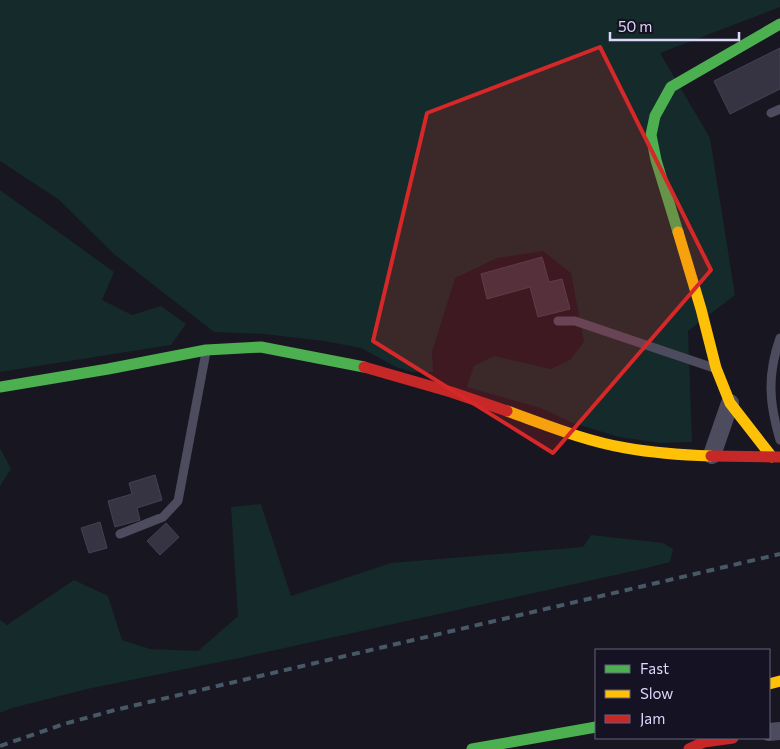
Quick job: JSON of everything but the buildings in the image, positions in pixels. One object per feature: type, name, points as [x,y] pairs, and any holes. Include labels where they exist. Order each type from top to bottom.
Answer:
[{"type":"main road","points":[[776,457],[730,403],[716,368],[701,309],[656,160],[651,135],[655,116],[671,87],[780,24]]},
{"type":"main road","points":[[0,387],[108,370],[206,350],[261,347],[354,364],[451,392],[582,437],[624,448],[670,454],[776,457]]},
{"type":"main road","points":[[478,749],[595,727]]},
{"type":"main road","points":[[689,749],[704,742],[726,739]]},
{"type":"street","points":[[712,454],[730,403]]},
{"type":"lane","points":[[558,321],[575,321],[716,368]]},
{"type":"lane","points":[[780,338],[771,374],[771,397],[775,425],[780,440]]},
{"type":"lane","points":[[120,534],[163,517],[178,501],[206,350]]},
{"type":"highlighted area","points":[[600,47],[711,270],[553,453],[373,341],[427,113]]},
{"type":"green space","points":[[0,0],[780,0],[780,7],[660,53],[710,138],[735,295],[688,331],[692,442],[661,443],[619,437],[573,423],[541,408],[467,387],[474,366],[494,356],[551,369],[570,360],[584,342],[571,273],[543,251],[497,258],[455,278],[432,352],[433,372],[412,372],[396,367],[361,348],[324,341],[264,334],[214,332],[115,255],[58,199],[0,161]]},
{"type":"green space","points":[[0,190],[114,272],[102,300],[132,315],[161,306],[186,324],[171,345],[0,372]]},
{"type":"green space","points":[[0,448],[11,469],[0,486]]},
{"type":"green space","points":[[261,504],[291,596],[391,563],[583,547],[591,535],[663,543],[673,549],[670,562],[638,570],[244,657],[87,689],[12,708],[0,713],[0,620],[7,625],[74,580],[108,596],[122,640],[150,649],[198,651],[238,616],[231,507]]},
{"type":"railway","points":[[0,746],[64,724],[115,710],[780,554]]},
{"type":"traffic: fast","points":[[678,232],[656,160],[651,135],[655,116],[671,87],[780,24]]},
{"type":"traffic: fast","points":[[0,387],[206,350],[261,347],[364,367]]},
{"type":"traffic: fast","points":[[472,749],[595,727]]},
{"type":"traffic: slow","points":[[678,232],[716,368],[730,403],[772,457]]},
{"type":"traffic: slow","points":[[507,411],[566,432],[611,445],[637,450],[711,456]]},
{"type":"traffic: slow","points":[[770,684],[780,681]]},
{"type":"traffic: jam","points":[[364,367],[451,392],[507,411]]},
{"type":"traffic: jam","points":[[711,456],[780,457]]},
{"type":"traffic: jam","points":[[689,749],[704,742],[726,739]]}]
